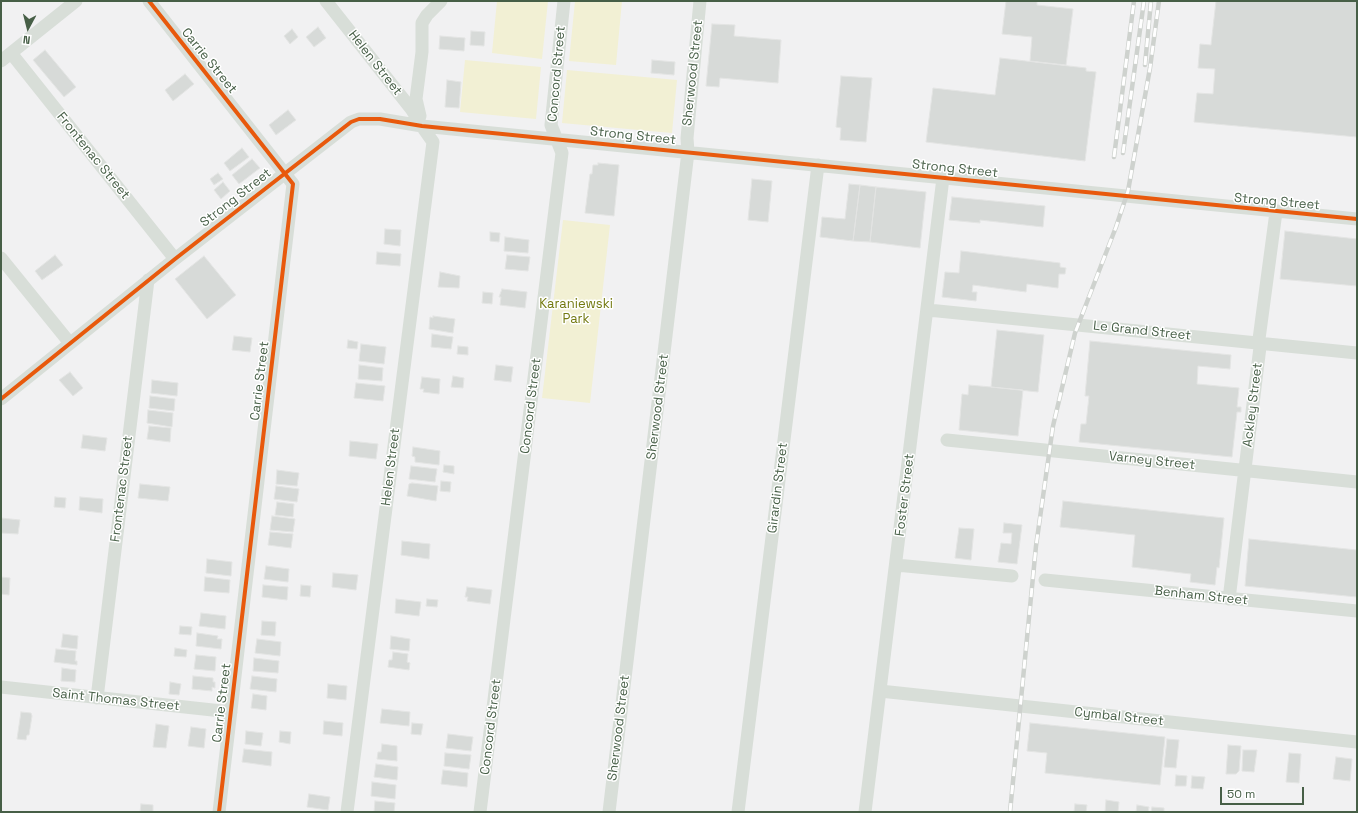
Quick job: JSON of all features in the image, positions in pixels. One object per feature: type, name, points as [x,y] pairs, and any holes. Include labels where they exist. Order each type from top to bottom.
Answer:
[{"type":"street","points":[[6,57],[76,1]]},
{"type":"street","name":"Carrie Street","points":[[149,1],[286,173],[293,184],[232,712],[219,812]]},
{"type":"street","name":"Helen Street","points":[[326,1],[412,110],[433,142],[347,812]]},
{"type":"street","points":[[422,126],[416,99],[422,52],[422,23],[426,15],[441,1]]},
{"type":"street","name":"Concord Street","points":[[480,812],[562,155],[551,125],[564,1]]},
{"type":"street","name":"Sherwood Street","points":[[609,812],[688,152],[686,138],[700,1]]},
{"type":"street","name":"Frontenac Street","points":[[6,57],[175,258]]},
{"type":"street","name":"Strong Street","points":[[1,399],[69,342],[175,258],[351,122],[359,119],[380,119],[422,126],[557,138],[1357,219]]},
{"type":"street","name":"Girardin Street","points":[[738,812],[818,165]]},
{"type":"street","name":"Foster Street","points":[[865,812],[928,310],[943,178]]},
{"type":"street","name":"Ackley Street","points":[[1230,599],[1276,212]]},
{"type":"street","points":[[1,258],[69,342]]},
{"type":"street","name":"Frontenac Street","points":[[97,698],[148,280]]},
{"type":"street","name":"Le Grand Street","points":[[928,310],[1357,353]]},
{"type":"street","name":"Varney Street","points":[[947,440],[1357,482]]},
{"type":"street","points":[[896,565],[1012,576]]},
{"type":"street","name":"Benham Street","points":[[1045,580],[1357,611]]},
{"type":"street","name":"Saint Thomas Street","points":[[1,687],[232,712]]},
{"type":"street","name":"Cymbal Street","points":[[880,692],[1357,742]]},
{"type":"green space","points":[[497,1],[548,1],[542,59],[492,53]]},
{"type":"green space","points":[[575,1],[622,1],[616,65],[569,61]]},
{"type":"green space","points":[[465,60],[541,67],[536,119],[460,112]]},
{"type":"green space","points":[[567,70],[677,80],[672,133],[562,123]]},
{"type":"green space","name":"Karaniewski Park","points":[[563,220],[610,225],[590,403],[542,398]]},
{"type":"building","points":[[1006,1],[1037,1],[1037,5],[1073,9],[1066,65],[1030,61],[1032,37],[1002,34]]},
{"type":"building","points":[[1216,1],[1357,1],[1357,137],[1194,122],[1197,93],[1213,94],[1215,69],[1198,68],[1200,44],[1211,45]]},
{"type":"building","points":[[712,24],[735,25],[734,36],[781,40],[778,83],[720,78],[719,87],[706,86]]},
{"type":"building","points":[[318,27],[326,38],[314,47],[306,37]]},
{"type":"building","points":[[292,29],[298,37],[290,44],[284,36]]},
{"type":"building","points":[[471,31],[485,32],[484,46],[470,45]]},
{"type":"building","points":[[440,36],[465,38],[464,51],[439,49]]},
{"type":"building","points":[[45,50],[76,87],[64,97],[33,60]]},
{"type":"building","points":[[1000,58],[1086,68],[1086,71],[1096,72],[1085,161],[926,142],[933,88],[995,95]]},
{"type":"building","points":[[652,60],[675,62],[674,75],[651,73]]},
{"type":"building","points":[[185,74],[194,84],[173,101],[165,90]]},
{"type":"building","points":[[841,76],[872,78],[866,142],[840,140],[841,128],[836,127]]},
{"type":"building","points":[[447,80],[461,82],[459,108],[445,107]]},
{"type":"building","points":[[288,110],[296,120],[276,135],[269,125]]},
{"type":"building","points":[[242,148],[249,157],[230,171],[224,163]]},
{"type":"building","points":[[252,159],[260,168],[239,184],[232,175]]},
{"type":"building","points":[[598,163],[619,165],[614,216],[585,213],[590,174],[592,174],[593,165],[598,165]]},
{"type":"building","points":[[218,173],[223,179],[214,185],[210,179]]},
{"type":"building","points":[[752,179],[772,181],[768,222],[748,220]]},
{"type":"building","points":[[223,182],[230,191],[221,199],[214,190]]},
{"type":"building","points":[[849,184],[860,185],[853,241],[820,237],[822,217],[845,219]]},
{"type":"building","points":[[860,185],[876,187],[870,242],[853,241]]},
{"type":"building","points":[[876,187],[926,192],[920,248],[870,242]]},
{"type":"building","points":[[952,197],[1045,206],[1043,227],[980,220],[980,223],[949,220]]},
{"type":"building","points":[[385,229],[401,230],[400,246],[384,244]]},
{"type":"building","points":[[1285,231],[1357,239],[1357,286],[1280,279]]},
{"type":"building","points":[[490,232],[500,233],[499,242],[490,241]]},
{"type":"building","points":[[505,237],[529,240],[528,253],[504,251]]},
{"type":"building","points":[[961,251],[1060,263],[1060,267],[1066,268],[1065,274],[1059,274],[1058,288],[1027,284],[1026,292],[973,285],[972,292],[977,292],[976,301],[942,297],[945,272],[959,273]]},
{"type":"building","points":[[377,252],[401,254],[400,266],[376,264]]},
{"type":"building","points":[[55,255],[63,265],[42,280],[35,271]]},
{"type":"building","points":[[507,255],[530,257],[528,271],[505,269]]},
{"type":"building","points":[[204,256],[236,295],[207,319],[175,279]]},
{"type":"building","points":[[440,272],[460,276],[459,288],[438,287]]},
{"type":"building","points":[[502,289],[527,292],[525,308],[500,305],[501,297],[499,297]]},
{"type":"building","points":[[483,292],[493,293],[492,304],[482,303]]},
{"type":"building","points":[[433,316],[455,319],[453,333],[429,329],[430,317],[433,318]]},
{"type":"building","points":[[997,330],[1044,335],[1038,392],[991,387]]},
{"type":"building","points":[[432,334],[453,337],[451,349],[431,347]]},
{"type":"building","points":[[234,336],[252,338],[250,352],[232,350]]},
{"type":"building","points":[[348,340],[358,342],[357,349],[347,348]]},
{"type":"building","points":[[1090,341],[1231,355],[1230,369],[1198,366],[1197,384],[1239,388],[1237,407],[1241,407],[1241,412],[1237,412],[1232,457],[1079,442],[1081,424],[1086,424],[1089,396],[1085,396]]},
{"type":"building","points":[[361,344],[386,347],[384,364],[359,361]]},
{"type":"building","points":[[458,346],[468,347],[468,355],[457,354]]},
{"type":"building","points":[[359,365],[383,368],[382,381],[358,379]]},
{"type":"building","points":[[496,365],[513,367],[511,382],[494,380]]},
{"type":"building","points":[[70,372],[83,388],[73,396],[59,380]]},
{"type":"building","points":[[453,376],[464,378],[463,388],[451,387]]},
{"type":"building","points":[[422,377],[440,379],[439,394],[423,392],[424,389],[420,389]]},
{"type":"building","points":[[152,380],[178,383],[177,396],[151,393]]},
{"type":"building","points":[[356,383],[385,386],[383,401],[354,398]]},
{"type":"building","points":[[969,385],[1023,390],[1018,436],[959,430],[962,394],[968,395]]},
{"type":"building","points":[[150,396],[175,399],[174,411],[149,408]]},
{"type":"building","points":[[148,410],[173,413],[172,427],[147,423]]},
{"type":"building","points":[[149,426],[171,428],[170,442],[147,439]]},
{"type":"building","points":[[83,435],[107,438],[105,451],[81,448]]},
{"type":"building","points":[[350,441],[378,444],[376,459],[349,456]]},
{"type":"building","points":[[413,447],[440,451],[439,465],[415,462],[415,457],[412,456]]},
{"type":"building","points":[[444,465],[454,466],[454,474],[443,472]]},
{"type":"building","points":[[411,466],[437,469],[435,482],[409,479]]},
{"type":"building","points":[[277,470],[299,473],[297,486],[276,484]]},
{"type":"building","points":[[441,481],[451,482],[450,492],[440,491]]},
{"type":"building","points":[[412,483],[438,486],[436,501],[407,496],[409,484]]},
{"type":"building","points":[[140,484],[170,487],[168,501],[138,498]]},
{"type":"building","points":[[276,486],[299,489],[297,502],[274,499]]},
{"type":"building","points":[[55,497],[66,498],[65,508],[54,507]]},
{"type":"building","points":[[80,497],[103,499],[102,513],[79,510]]},
{"type":"building","points":[[1063,501],[1224,518],[1219,568],[1217,567],[1215,585],[1190,582],[1191,574],[1132,567],[1135,535],[1060,527]]},
{"type":"building","points":[[277,502],[294,504],[293,517],[275,515]]},
{"type":"building","points":[[272,516],[295,519],[293,532],[270,530]]},
{"type":"building","points":[[1,518],[20,520],[18,534],[1,533]]},
{"type":"building","points":[[1004,523],[1022,525],[1017,564],[998,562],[1001,543],[1011,544],[1012,533],[1003,533]]},
{"type":"building","points":[[959,528],[974,529],[971,560],[955,558]]},
{"type":"building","points":[[270,532],[293,534],[291,548],[268,545]]},
{"type":"building","points":[[1249,539],[1357,550],[1357,597],[1245,586]]},
{"type":"building","points":[[402,541],[430,544],[429,559],[401,555]]},
{"type":"building","points":[[207,559],[232,562],[231,576],[206,573]]},
{"type":"building","points":[[266,566],[289,569],[288,582],[264,579]]},
{"type":"building","points":[[333,573],[358,575],[356,590],[332,587]]},
{"type":"building","points":[[1,577],[10,578],[9,595],[1,594]]},
{"type":"building","points":[[205,577],[230,580],[229,593],[204,591]]},
{"type":"building","points":[[263,585],[288,587],[287,600],[262,597]]},
{"type":"building","points":[[301,585],[311,586],[310,597],[300,596]]},
{"type":"building","points":[[467,587],[492,590],[490,604],[467,601],[468,597],[465,597]]},
{"type":"building","points":[[396,599],[421,602],[419,616],[395,613]]},
{"type":"building","points":[[427,599],[438,600],[437,607],[426,606]]},
{"type":"building","points":[[201,613],[226,616],[225,629],[199,626]]},
{"type":"building","points":[[262,621],[276,622],[275,636],[261,635]]},
{"type":"building","points":[[180,626],[192,627],[191,635],[179,634]]},
{"type":"building","points":[[197,633],[218,636],[217,639],[222,639],[221,649],[196,646]]},
{"type":"building","points":[[63,634],[78,636],[77,649],[61,647]]},
{"type":"building","points":[[391,636],[410,639],[409,651],[390,649]]},
{"type":"building","points":[[257,639],[281,642],[280,656],[255,653]]},
{"type":"building","points":[[175,648],[187,650],[186,657],[174,656]]},
{"type":"building","points":[[56,649],[76,651],[75,661],[77,661],[77,665],[54,662]]},
{"type":"building","points":[[393,652],[408,654],[407,662],[410,663],[409,670],[388,667],[389,660],[392,660]]},
{"type":"building","points":[[196,655],[216,657],[215,671],[194,669]]},
{"type":"building","points":[[254,658],[279,661],[278,673],[253,671]]},
{"type":"building","points":[[62,668],[76,670],[75,682],[61,681]]},
{"type":"building","points":[[193,676],[213,678],[215,688],[212,687],[212,691],[192,689]]},
{"type":"building","points":[[252,676],[277,679],[276,692],[250,689]]},
{"type":"building","points":[[170,682],[181,684],[179,695],[169,694]]},
{"type":"building","points":[[328,684],[347,686],[346,700],[327,698]]},
{"type":"building","points":[[253,694],[267,696],[266,710],[251,708]]},
{"type":"building","points":[[382,709],[410,712],[409,726],[380,723]]},
{"type":"building","points":[[21,712],[31,713],[32,716],[29,735],[27,735],[26,740],[17,739]]},
{"type":"building","points":[[324,721],[343,723],[342,736],[323,734]]},
{"type":"building","points":[[412,723],[423,724],[421,735],[411,734]]},
{"type":"building","points":[[1030,723],[1165,737],[1160,785],[1045,773],[1047,753],[1027,751]]},
{"type":"building","points":[[156,724],[169,726],[166,748],[153,747]]},
{"type":"building","points":[[191,727],[206,729],[204,748],[188,746]]},
{"type":"building","points":[[246,731],[263,733],[261,746],[245,744]]},
{"type":"building","points":[[280,731],[291,732],[290,744],[279,742]]},
{"type":"building","points":[[448,734],[473,737],[471,751],[446,748]]},
{"type":"building","points":[[1167,739],[1179,740],[1176,768],[1164,767]]},
{"type":"building","points":[[382,744],[397,746],[397,761],[377,759],[378,752],[381,752]]},
{"type":"building","points":[[1228,745],[1241,746],[1239,771],[1236,774],[1226,774]]},
{"type":"building","points":[[244,749],[272,752],[271,766],[242,762]]},
{"type":"building","points":[[1243,750],[1257,750],[1254,772],[1242,771]]},
{"type":"building","points":[[445,753],[471,755],[469,769],[444,766]]},
{"type":"building","points":[[1289,753],[1301,754],[1299,783],[1286,782]]},
{"type":"building","points":[[1336,757],[1352,759],[1350,781],[1333,779]]},
{"type":"building","points":[[376,764],[398,767],[397,780],[374,777]]},
{"type":"building","points":[[443,770],[468,773],[467,787],[441,784]]},
{"type":"building","points":[[1176,775],[1187,776],[1186,786],[1175,786]]},
{"type":"building","points":[[1192,776],[1205,777],[1203,789],[1191,788]]},
{"type":"building","points":[[372,782],[396,785],[395,799],[371,796]]},
{"type":"building","points":[[309,794],[330,797],[328,810],[307,807]]},
{"type":"building","points":[[1106,800],[1119,802],[1118,812],[1105,812]]},
{"type":"building","points":[[375,801],[395,803],[394,812],[374,812]]},
{"type":"building","points":[[141,804],[153,805],[153,812],[140,812]]},
{"type":"building","points":[[1075,804],[1087,805],[1086,812],[1074,812]]},
{"type":"building","points":[[1137,805],[1149,807],[1148,812],[1136,812]]},
{"type":"building","points":[[1152,807],[1164,808],[1164,812],[1151,812]]},
{"type":"railway","points":[[1114,157],[1134,1]]},
{"type":"railway","points":[[1123,153],[1144,1]]},
{"type":"railway","points":[[1145,65],[1151,1]]},
{"type":"railway","points":[[1010,812],[1036,546],[1053,426],[1075,333],[1116,227],[1128,191],[1150,68],[1159,1]]},
{"type":"cycle path","points":[[149,1],[293,184],[219,812]]},
{"type":"cycle path","points":[[1,399],[175,259],[351,122],[359,119],[380,119],[422,126],[1357,219]]}]
